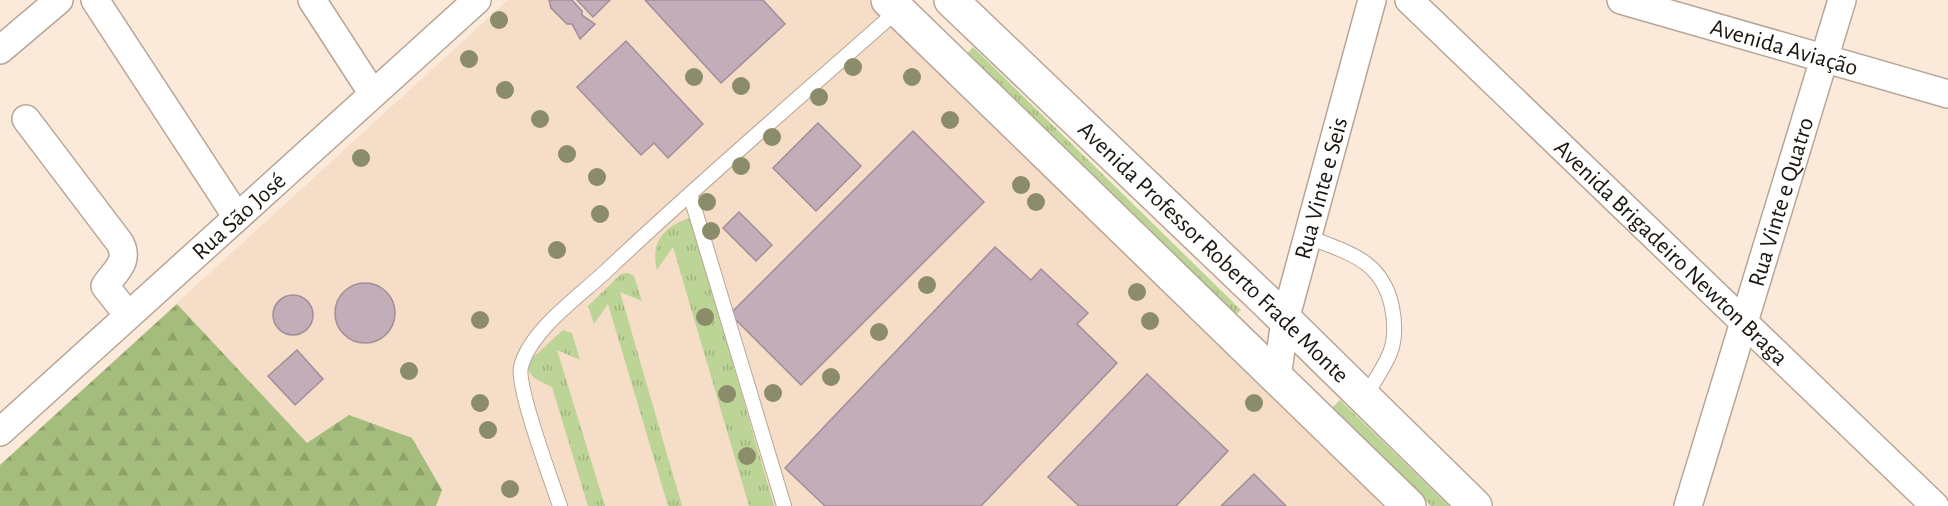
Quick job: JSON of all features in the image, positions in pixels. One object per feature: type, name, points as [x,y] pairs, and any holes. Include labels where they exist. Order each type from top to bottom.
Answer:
[{"type":"main road","name":"Avenida Professor Roberto Frade Monte","points":[[951,0],[1286,320],[1475,506]]},
{"type":"main road","name":"Avenida Professor Roberto Frade Monte","points":[[898,3],[1409,506]]},
{"type":"street","points":[[0,50],[59,0]]},
{"type":"street","points":[[94,0],[237,217]]},
{"type":"street","points":[[312,0],[373,94]]},
{"type":"street","name":"Rua São José","points":[[0,432],[477,0]]},
{"type":"street","name":"Rua Vinte e Seis","points":[[1277,378],[1286,320],[1372,0]]},
{"type":"street","name":"Avenida Brigadeiro Newton Braga","points":[[1409,0],[1935,506]]},
{"type":"street","name":"Avenida Aviação","points":[[1621,0],[1948,94]]},
{"type":"street","name":"Rua Vinte e Quatro","points":[[1688,506],[1842,0]]},
{"type":"street","points":[[26,119],[120,243],[125,253],[124,260],[105,286],[128,315]]},
{"type":"lane","points":[[561,506],[528,409],[520,370],[525,355],[539,334],[898,3]]},
{"type":"lane","points":[[690,194],[784,506]]},
{"type":"lane","points":[[1308,237],[1363,261],[1379,274],[1387,289],[1395,322],[1394,339],[1389,354],[1365,397]]},
{"type":"shaded area","points":[[508,0],[868,0],[1383,506],[0,506],[0,465]]},
{"type":"green space","points":[[973,47],[1241,310],[1232,318],[965,56]]},
{"type":"green space","points":[[691,218],[774,506],[749,506],[673,247],[657,270],[656,251],[661,236],[673,225]]},
{"type":"green space","points":[[628,273],[634,276],[642,301],[620,292],[682,506],[668,506],[608,304],[594,324],[588,306],[621,274]]},
{"type":"green space","points":[[177,304],[307,443],[349,415],[412,438],[442,490],[436,506],[0,506],[0,465]]},
{"type":"green space","points":[[563,330],[572,333],[580,360],[557,350],[605,506],[588,506],[552,387],[535,378],[528,368],[527,363]]},
{"type":"green space","points":[[1340,400],[1449,506],[1431,506],[1332,408]]},
{"type":"building","points":[[549,0],[572,0],[582,11],[582,15],[595,24],[580,39],[572,24],[567,24],[551,8]]},
{"type":"building","points":[[577,0],[610,0],[593,17]]},
{"type":"building","points":[[645,0],[763,0],[785,24],[721,83]]},
{"type":"building","points":[[626,41],[703,124],[668,158],[654,143],[641,155],[577,87]]},
{"type":"building","points":[[818,123],[861,166],[816,211],[773,168]]},
{"type":"building","points":[[913,131],[984,202],[801,385],[730,314]]},
{"type":"building","points":[[739,212],[772,245],[756,261],[723,228]]},
{"type":"building","points":[[995,247],[1031,280],[1041,269],[1088,313],[1077,324],[1117,363],[981,506],[825,506],[785,468]]},
{"type":"building","points":[[365,283],[382,288],[390,296],[395,313],[390,330],[382,338],[365,343],[348,338],[340,330],[335,313],[340,296],[348,288]]},
{"type":"building","points":[[293,295],[307,301],[313,315],[307,329],[293,335],[279,329],[273,315],[279,301]]},
{"type":"building","points":[[297,350],[323,379],[295,405],[268,376]]},
{"type":"building","points":[[1147,374],[1228,451],[1176,506],[1079,506],[1048,477]]},
{"type":"building","points":[[1254,474],[1286,506],[1221,506]]}]
